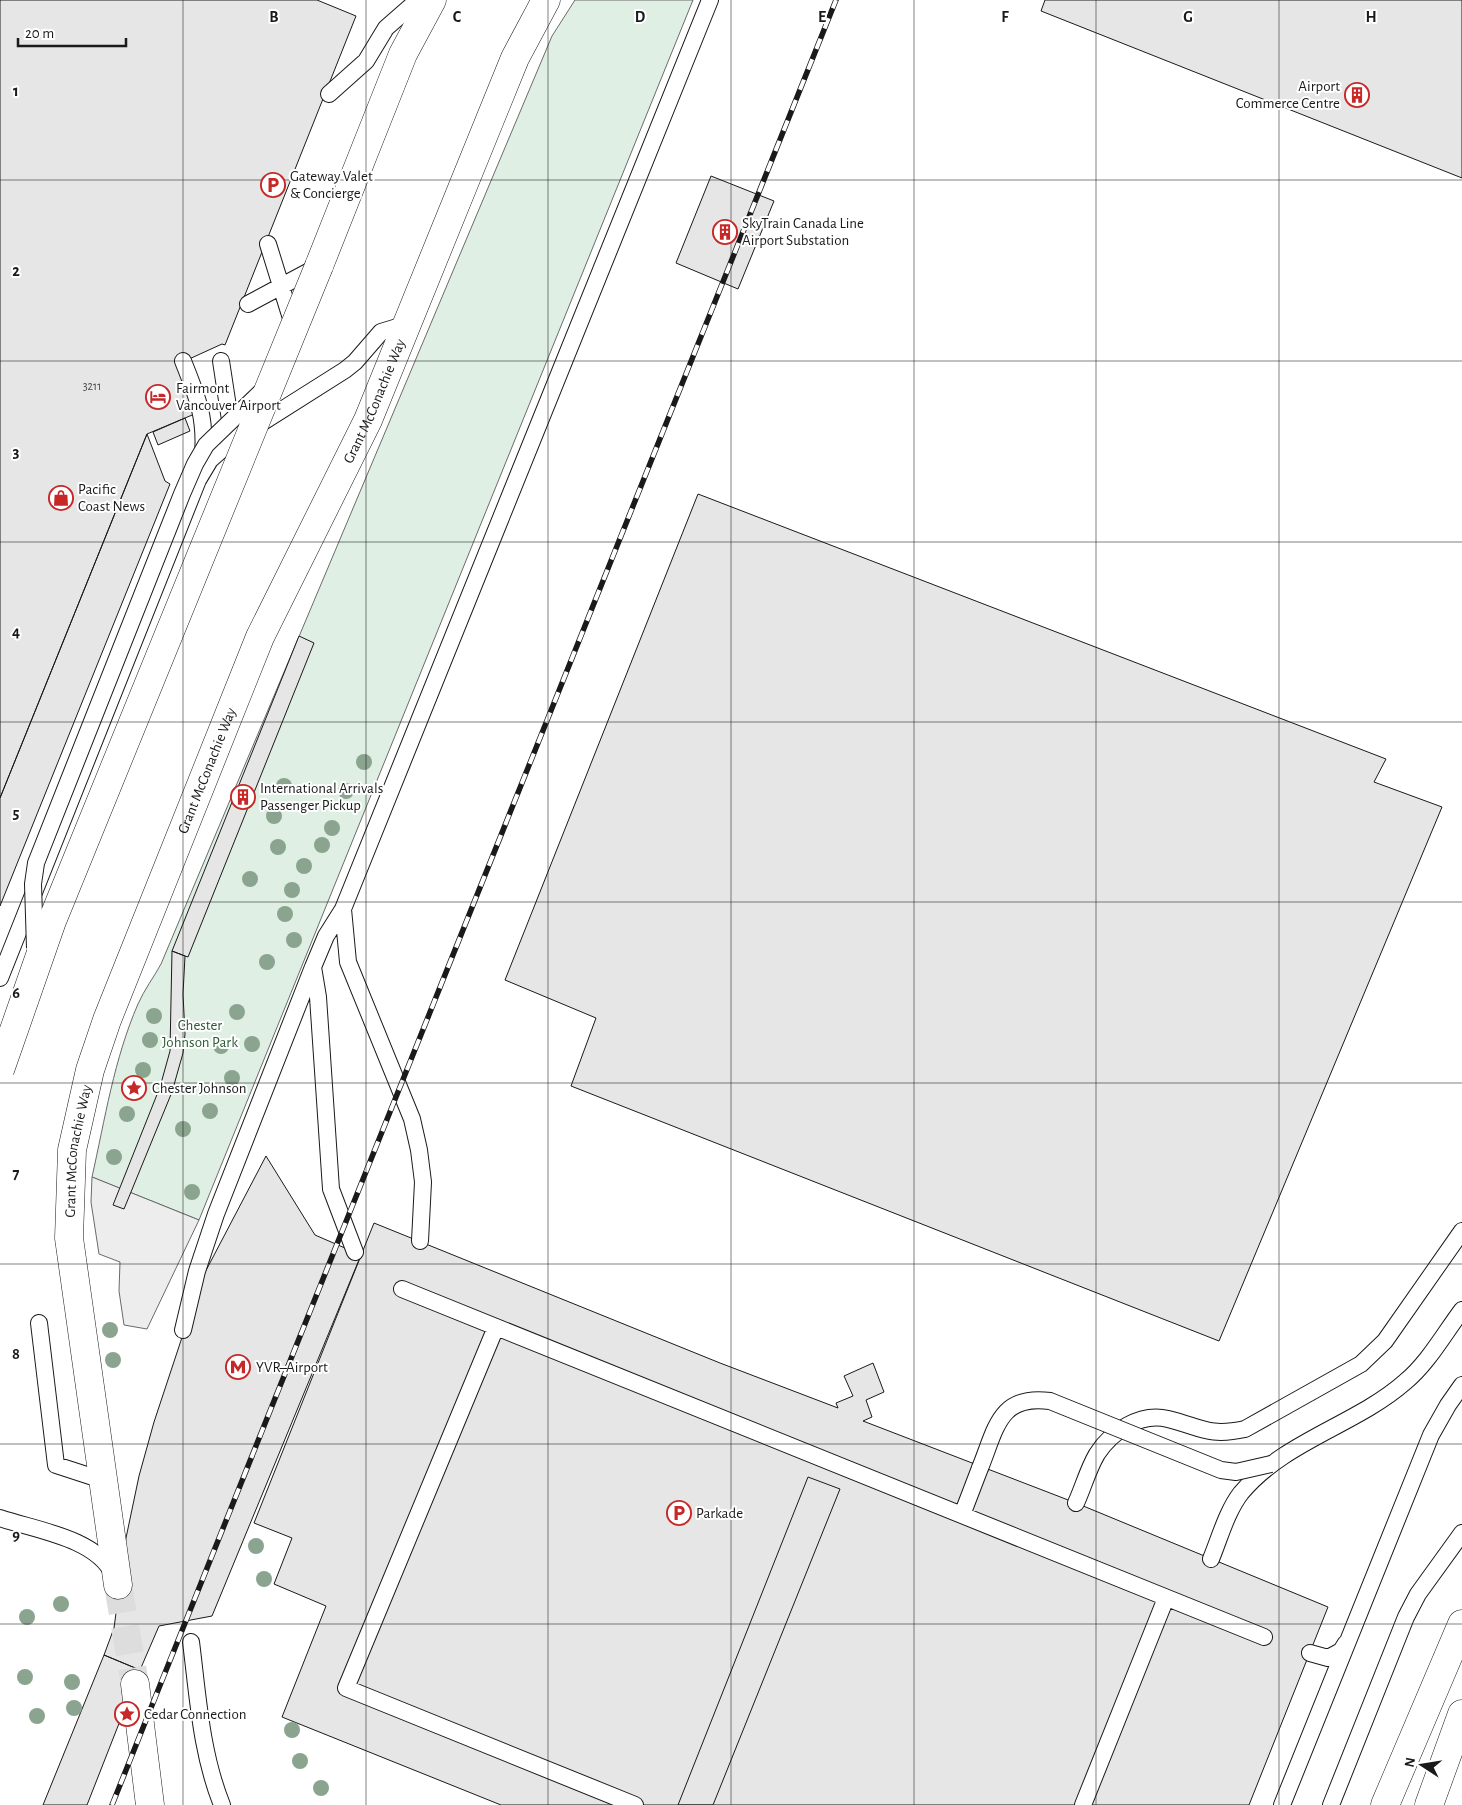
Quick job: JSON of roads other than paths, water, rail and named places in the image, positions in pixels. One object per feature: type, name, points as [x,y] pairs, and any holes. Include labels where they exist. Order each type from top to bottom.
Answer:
[{"type":"main road","points":[[0,1070],[31,977],[236,465],[294,328],[403,54],[432,0]]},
{"type":"main road","name":"Grant McConachie Way","points":[[118,1585],[69,1238],[72,1150],[90,1070],[107,1020],[260,637],[368,420],[515,58],[546,0]]},
{"type":"main road","points":[[1385,1805],[1462,1624]]},
{"type":"main road","points":[[135,1684],[150,1805]]},
{"type":"main road","points":[[1429,1805],[1462,1714]]},
{"type":"lane","points":[[329,94],[366,61],[386,28],[418,0]]},
{"type":"lane","points":[[183,1330],[196,1271],[216,1214],[313,967],[326,936],[343,909],[632,189],[710,0]]},
{"type":"lane","points":[[268,244],[294,328]]},
{"type":"lane","points":[[248,304],[319,266]]},
{"type":"lane","points":[[0,978],[198,480],[210,460],[228,444],[345,370],[355,362],[381,332],[407,324]]},
{"type":"lane","points":[[183,361],[201,406],[205,432],[198,480]]},
{"type":"lane","points":[[221,361],[236,465]]},
{"type":"lane","points":[[31,977],[35,951],[33,884],[36,863],[182,494],[195,464],[206,446],[267,386],[274,376]]},
{"type":"lane","points":[[343,909],[348,962],[412,1119],[419,1150],[423,1182],[420,1241]]},
{"type":"lane","points":[[313,967],[318,997],[331,1189],[355,1252]]},
{"type":"lane","points":[[1076,1504],[1097,1454],[1109,1439],[1128,1425],[1146,1418],[1166,1418],[1209,1432],[1225,1433],[1245,1429],[1361,1364],[1385,1341],[1462,1232]]},
{"type":"lane","points":[[402,1289],[1264,1637]]},
{"type":"lane","points":[[1211,1559],[1233,1504],[1241,1493],[1271,1464],[1386,1398],[1407,1381],[1462,1310]]},
{"type":"lane","points":[[38,1323],[56,1465],[102,1480]]},
{"type":"lane","points":[[496,1327],[346,1688],[635,1805]]},
{"type":"lane","points":[[1282,1805],[1431,1435],[1448,1404],[1462,1385]]},
{"type":"lane","points":[[962,1515],[1000,1419],[1009,1408],[1022,1401],[1036,1399],[1050,1401],[1221,1470],[1236,1472],[1271,1464]]},
{"type":"lane","points":[[0,1518],[85,1545],[108,1564],[118,1585]]},
{"type":"lane","points":[[1331,1805],[1406,1617],[1418,1594],[1462,1533]]},
{"type":"lane","points":[[1084,1805],[1166,1598]]},
{"type":"lane","points":[[1310,1653],[1328,1658],[1341,1650],[1348,1640]]},
{"type":"lane","points":[[191,1642],[202,1735],[211,1777],[222,1805]]},
{"type":"tunnel","points":[[118,1585],[135,1684]]},
{"type":"railway","points":[[112,1805],[836,0]]},
{"type":"place","name":"Airport Commerce Centre","points":[[1357,95]]},
{"type":"place","name":"Gateway Valet & Concierge","points":[[273,185]]},
{"type":"place","name":"SkyTrain Canada Line Airport Substation","points":[[725,232]]},
{"type":"place","name":"Fairmont Vancouver Airport","points":[[158,397]]},
{"type":"place","name":"Pacific Coast News","points":[[61,498]]},
{"type":"place","name":"International Arrivals Passenger Pickup","points":[[243,797]]},
{"type":"place","name":"Chester Johnson","points":[[134,1088]]},
{"type":"place","name":"YVR–Airport","points":[[238,1367]]},
{"type":"place","name":"Parkade","points":[[679,1513]]},
{"type":"place","name":"Cedar Connection","points":[[127,1714]]},
{"type":"park label","name":"Chester Johnson Park","points":[[200,1034]]}]
